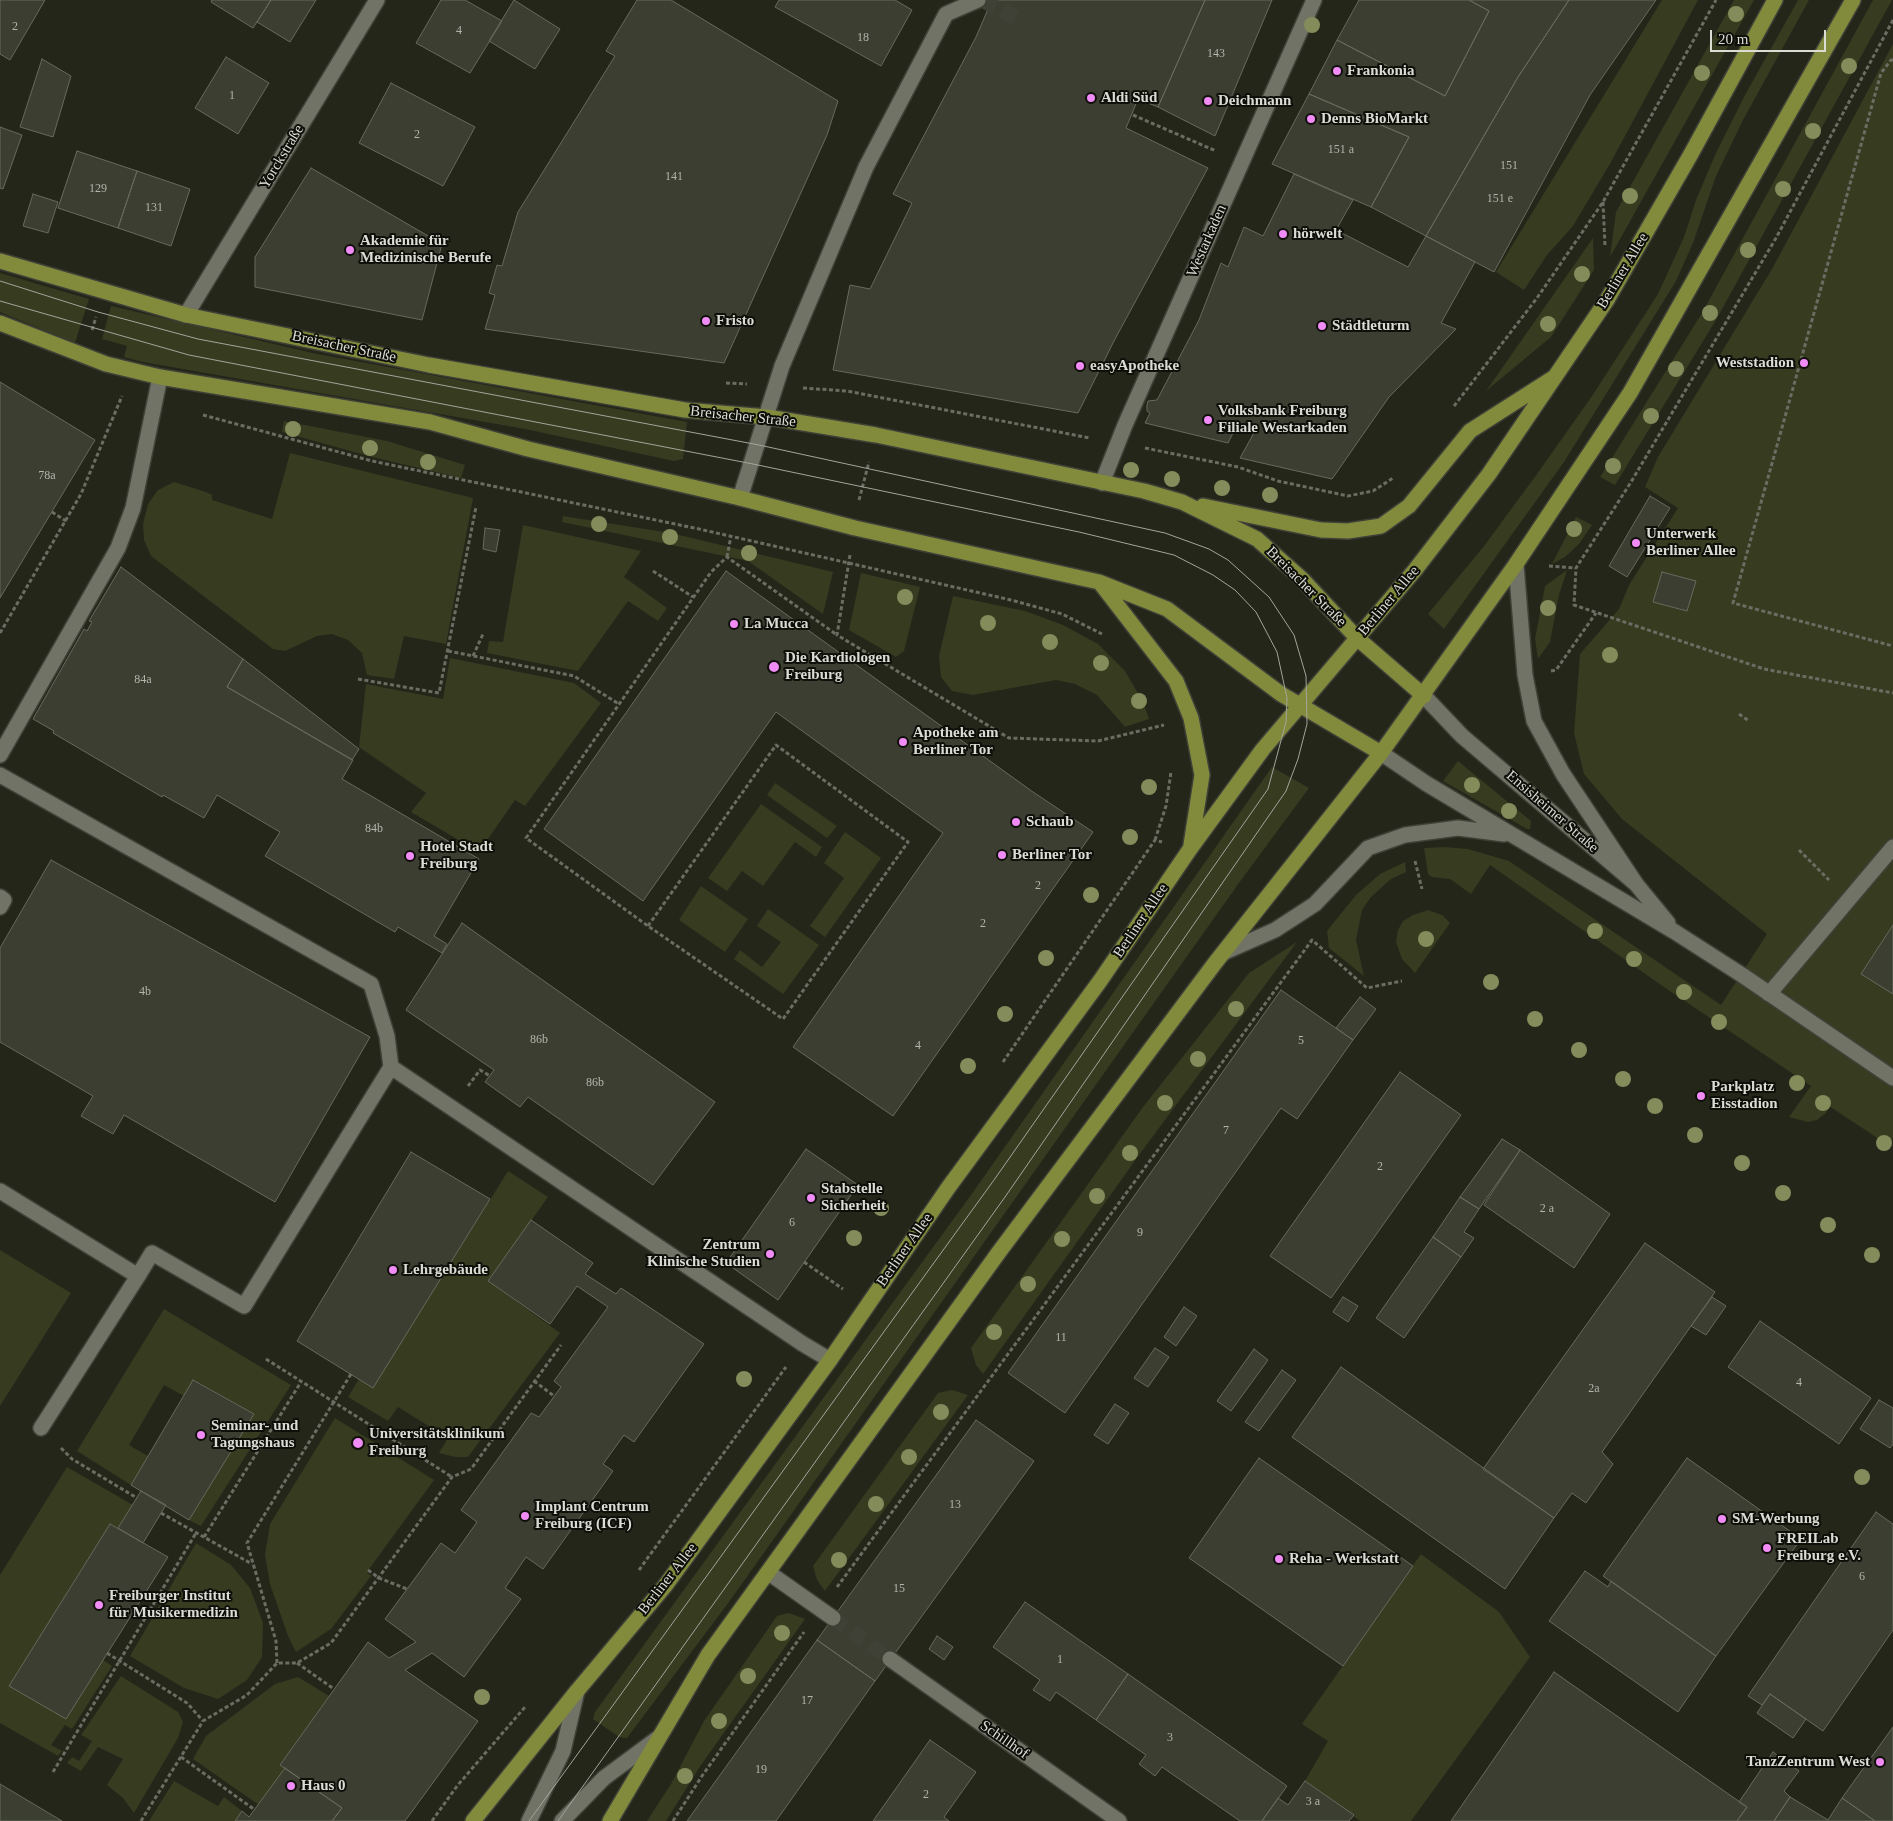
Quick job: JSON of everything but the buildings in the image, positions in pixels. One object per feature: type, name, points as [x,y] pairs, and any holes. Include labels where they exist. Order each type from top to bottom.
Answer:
[{"type":"main road","name":"Berliner Allee","points":[[473,1821],[577,1691],[665,1586],[830,1360],[948,1188],[1100,981],[1190,849],[1263,748],[1415,570],[1558,375],[1612,292],[1692,154],[1775,0]]},
{"type":"main road","points":[[610,1821],[635,1782],[658,1738],[708,1655],[999,1252],[1225,952],[1424,696],[1516,564],[1630,393],[1853,0]]},
{"type":"main road","name":"Breisacher Straße","points":[[0,261],[186,315],[429,365],[676,409],[767,417],[876,435],[1144,491],[1182,502],[1257,539],[1302,578],[1357,638],[1424,696]]},
{"type":"main road","points":[[0,323],[106,364],[160,377],[430,422],[528,449],[740,498],[855,528],[1099,582],[1167,609],[1300,706]]},
{"type":"main road","points":[[1182,502],[1321,530],[1348,531],[1381,526],[1409,506],[1470,432],[1558,375]]},
{"type":"main road","points":[[1099,582],[1176,680],[1192,718],[1202,775],[1190,849]]},
{"type":"main road","name":"Ensisheimer Straße","points":[[1300,706],[1381,753]]},
{"type":"street","name":"Yorckstraße","points":[[186,315],[377,0]]},
{"type":"street","points":[[740,498],[782,366],[866,167],[946,14],[978,0]]},
{"type":"street","name":"Westarkaden","points":[[1102,483],[1314,0]]},
{"type":"street","points":[[0,755],[118,548],[133,508],[160,377]]},
{"type":"street","points":[[1516,564],[1525,674],[1534,721],[1563,774],[1636,884]]},
{"type":"street","name":"Ensisheimer Straße","points":[[1424,696],[1462,736],[1636,884],[1675,932]]},
{"type":"street","name":"Ensisheimer Straße","points":[[1381,753],[1511,835],[1675,932],[1893,1078]]},
{"type":"street","points":[[0,775],[371,984],[387,1036],[391,1067],[244,1306],[152,1253],[41,1428]]},
{"type":"street","name":"Ensisheimer Straße","points":[[1225,952],[1276,930],[1314,904],[1368,848],[1405,835],[1458,828],[1511,835]]},
{"type":"street","points":[[1768,994],[1893,847]]},
{"type":"street","points":[[0,897],[4,900],[0,907]]},
{"type":"street","points":[[391,1067],[803,1344],[830,1360]]},
{"type":"street","points":[[0,1191],[138,1276]]},
{"type":"street","points":[[769,1573],[827,1613]]},
{"type":"street","name":"Schillhof","points":[[890,1659],[1119,1821]]},
{"type":"street","points":[[529,1821],[563,1751],[577,1691]]},
{"type":"street","points":[[562,1821],[604,1778],[658,1738]]},
{"type":"path","points":[[1448,413],[1537,298],[1603,202],[1716,0]]},
{"type":"path","points":[[1893,20],[1776,238],[1631,482],[1576,568],[1574,605],[1764,669],[1893,693]]},
{"type":"path","points":[[1893,60],[1880,73],[1733,603],[1893,646]]},
{"type":"path","points":[[1133,115],[1242,162]]},
{"type":"path","points":[[718,382],[847,391],[1238,467],[1278,481],[1348,496],[1373,491],[1398,472]]},
{"type":"path","points":[[115,392],[155,403]]},
{"type":"path","points":[[0,632],[81,494],[123,395]]},
{"type":"path","points":[[202,415],[372,461],[731,536],[1062,614],[1104,635]]},
{"type":"path","points":[[855,528],[862,486],[876,435]]},
{"type":"path","points":[[358,678],[439,693],[476,507]]},
{"type":"path","points":[[52,512],[66,522]]},
{"type":"path","points":[[648,926],[776,745],[908,842],[783,1019],[648,926],[526,838],[693,597],[711,572],[727,557],[731,536]]},
{"type":"path","points":[[727,557],[836,635],[1009,738],[1098,741],[1165,724]]},
{"type":"path","points":[[836,635],[848,565]]},
{"type":"path","points":[[653,570],[693,597]]},
{"type":"path","points":[[1525,674],[1556,670],[1596,613]]},
{"type":"path","points":[[473,656],[483,634]]},
{"type":"path","points":[[448,651],[574,676],[619,704]]},
{"type":"path","points":[[1740,714],[1749,721]]},
{"type":"path","points":[[1161,715],[1165,724],[1166,734]]},
{"type":"path","points":[[999,1067],[1155,840],[1166,806],[1171,772],[1170,763]]},
{"type":"path","points":[[1155,840],[1190,849]]},
{"type":"path","points":[[1799,850],[1827,877],[1845,902]]},
{"type":"path","points":[[1413,853],[1422,889]]},
{"type":"path","points":[[673,1821],[702,1776],[827,1613],[1312,940],[1367,988],[1402,980]]},
{"type":"path","points":[[804,1262],[842,1289]]},
{"type":"path","points":[[837,1297],[848,1281]]},
{"type":"path","points":[[636,1574],[803,1344]]},
{"type":"path","points":[[141,1821],[203,1721],[247,1694],[277,1663],[297,1663],[331,1643],[452,1477],[471,1469],[561,1345]]},
{"type":"path","points":[[266,1359],[452,1477]]},
{"type":"path","points":[[277,1663],[276,1641],[247,1543],[351,1374]]},
{"type":"path","points":[[204,1536],[302,1382]]},
{"type":"path","points":[[534,1382],[554,1396]]},
{"type":"path","points":[[41,1428],[72,1460],[136,1498]]},
{"type":"path","points":[[161,1513],[253,1564]]},
{"type":"path","points":[[53,1772],[196,1533]]},
{"type":"path","points":[[368,1570],[379,1578],[407,1589]]},
{"type":"path","points":[[107,1653],[187,1703],[203,1721]]},
{"type":"path","points":[[297,1663],[334,1689]]},
{"type":"path","points":[[432,1821],[531,1700]]},
{"type":"path","points":[[181,1757],[254,1810]]},
{"type":"green space","points":[[1662,0],[1698,0],[1611,162],[1573,226],[1547,255],[1524,290],[1496,272]]},
{"type":"green space","points":[[1734,0],[1754,0],[1610,257],[1616,212]]},
{"type":"green space","points":[[1798,0],[1809,0],[1743,120],[1716,176],[1693,243],[1676,281],[1564,462],[1444,629],[1428,614],[1484,546],[1537,474],[1592,396],[1658,294],[1684,237],[1696,200],[1715,155],[1745,95]]},
{"type":"green space","points":[[1873,0],[1892,0],[1716,320],[1615,485],[1600,477],[1702,313]]},
{"type":"green space","points":[[1893,44],[1893,1139],[1888,1145],[1829,1106],[1826,1113],[1817,1120],[1808,1122],[1789,1117],[1811,1086],[1661,985],[1490,865],[1471,894],[1450,879],[1432,877],[1428,874],[1424,848],[1468,849],[1509,861],[1721,1005],[1767,934],[1622,819],[1584,774],[1574,733],[1580,654],[1619,609],[1629,585],[1678,508],[1645,487],[1658,457],[1772,269]]},
{"type":"green space","points":[[1593,238],[1594,270],[1551,337],[1486,391]]},
{"type":"green space","points":[[0,273],[89,299],[75,343],[0,312]]},
{"type":"green space","points":[[111,306],[317,354],[687,422],[683,459],[674,461],[525,429],[143,362],[124,357],[127,346],[102,339]]},
{"type":"green space","points":[[284,421],[387,441],[465,465],[461,478],[372,457],[282,432]]},
{"type":"green space","points":[[290,453],[473,498],[446,644],[404,636],[394,679],[367,675],[362,653],[348,640],[332,634],[317,636],[285,651],[273,649],[151,556],[144,540],[143,524],[148,504],[158,490],[174,482],[206,492],[212,495],[212,500],[272,519]]},
{"type":"green space","points":[[563,516],[671,533],[833,572],[823,614],[748,561],[562,522]]},
{"type":"green space","points":[[1576,517],[1592,525],[1579,544],[1565,557],[1552,564]]},
{"type":"green space","points":[[523,525],[641,551],[624,577],[667,608],[658,621],[628,601],[578,671],[487,653],[489,641],[503,642]]},
{"type":"green space","points":[[1567,570],[1559,595],[1550,642],[1538,659],[1535,639],[1545,586]]},
{"type":"green space","points":[[861,573],[920,587],[904,651],[896,657],[849,630]]},
{"type":"green space","points":[[953,596],[1025,611],[1063,625],[1098,644],[1125,671],[1142,700],[1149,719],[1125,727],[1097,695],[1075,684],[1056,680],[973,695],[952,691],[941,677],[939,656]]},
{"type":"green space","points":[[450,658],[574,683],[601,703],[525,806],[515,800],[479,852],[411,812],[426,793],[359,747],[366,684],[443,699]]},
{"type":"green space","points":[[1458,761],[1531,821],[1530,829],[1443,781]]},
{"type":"green space","points":[[1272,767],[1309,788],[1239,883],[729,1602],[627,1738],[619,1737],[593,1719],[595,1712],[971,1195]]},
{"type":"green space","points":[[775,783],[837,826],[827,838],[767,795]]},
{"type":"green space","points":[[761,804],[822,847],[816,857],[795,842],[763,886],[742,871],[727,891],[708,878]]},
{"type":"green space","points":[[845,832],[881,858],[825,937],[810,926],[844,878],[824,863]]},
{"type":"green space","points":[[1405,862],[1406,872],[1391,879],[1371,897],[1362,910],[1356,940],[1364,976],[1329,948],[1327,931],[1356,895],[1380,874]]},
{"type":"green space","points":[[701,886],[748,919],[725,952],[679,920]]},
{"type":"green space","points":[[768,909],[819,945],[783,994],[734,959],[740,950],[762,967],[781,942],[757,926]]},
{"type":"green space","points":[[1428,910],[1442,915],[1450,923],[1415,973],[1402,959],[1396,942],[1398,930],[1403,921]]},
{"type":"green space","points":[[1297,942],[1139,1155],[983,1374],[976,1365],[971,1348],[1143,1107],[1249,973]]},
{"type":"green space","points":[[508,1171],[548,1197],[488,1281],[560,1333],[468,1457],[455,1457],[439,1453],[448,1438],[398,1407],[388,1421],[348,1397],[359,1379],[373,1387]]},
{"type":"green space","points":[[0,1250],[71,1293],[0,1406]]},
{"type":"green space","points":[[164,1309],[291,1385],[201,1526],[189,1520],[253,1413],[194,1380],[184,1396],[164,1385],[129,1445],[148,1456],[131,1485],[77,1451]]},
{"type":"green space","points":[[952,1390],[968,1395],[825,1591],[817,1580],[813,1566],[938,1393]]},
{"type":"green space","points":[[335,1418],[434,1480],[367,1572],[371,1576],[331,1629],[296,1652],[288,1636],[270,1584],[265,1555],[270,1524]]},
{"type":"green space","points":[[67,1467],[133,1505],[118,1528],[110,1524],[9,1686],[103,1660],[112,1666],[72,1729],[65,1725],[51,1745],[62,1751],[58,1756],[0,1723],[0,1575]]},
{"type":"green space","points":[[196,1543],[231,1565],[250,1588],[263,1623],[262,1657],[247,1680],[218,1699],[184,1688],[130,1656]]},
{"type":"green space","points":[[1421,1554],[1499,1612],[1530,1657],[1411,1821],[1360,1821],[1305,1781],[1328,1741],[1302,1724]]},
{"type":"green space","points":[[789,1613],[805,1619],[701,1765],[666,1821],[647,1821],[671,1784],[704,1721],[777,1616]]},
{"type":"green space","points":[[121,1676],[178,1712],[183,1722],[178,1738],[134,1813],[123,1798],[107,1785],[123,1759],[98,1747],[81,1771],[67,1763],[72,1757],[79,1761],[92,1741],[81,1735]]},
{"type":"green space","points":[[298,1677],[329,1696],[280,1765],[285,1768],[259,1805],[193,1759],[206,1736],[275,1684]]},
{"type":"green space","points":[[174,1781],[218,1806],[224,1797],[242,1811],[235,1821],[149,1821]]},
{"type":"tunnel","points":[[982,0],[1019,19]]},
{"type":"tunnel","points":[[833,1618],[890,1659]]},
{"type":"tram line","points":[[0,281],[98,312],[198,339],[759,445],[1165,533],[1209,549],[1228,560],[1269,597],[1294,635],[1306,676],[1307,724],[1298,759],[1286,791],[1005,1197],[558,1821]]},
{"type":"tram line","points":[[0,301],[189,355],[753,464],[1079,532],[1174,555],[1213,575],[1235,590],[1256,612],[1277,652],[1287,698],[1286,722],[1268,789],[994,1180],[529,1821]]},
{"type":"place","name":"Frankonia","points":[[1337,71]]},
{"type":"place","name":"Aldi Süd","points":[[1091,98]]},
{"type":"place","name":"Deichmann","points":[[1208,101]]},
{"type":"place","name":"Denns BioMarkt","points":[[1311,119]]},
{"type":"place","name":"hörwelt","points":[[1283,234]]},
{"type":"place","name":"Akademie für Medizinische Berufe","points":[[350,250]]},
{"type":"place","name":"Fristo","points":[[706,321]]},
{"type":"place","name":"Städtleturm","points":[[1322,326]]},
{"type":"place","name":"Weststadion","points":[[1804,363]]},
{"type":"place","name":"easyApotheke","points":[[1080,366]]},
{"type":"place","name":"Volksbank Freiburg Filiale Westarkaden","points":[[1208,420]]},
{"type":"place","name":"Unterwerk Berliner Allee","points":[[1636,543]]},
{"type":"place","name":"La Mucca","points":[[734,624]]},
{"type":"place","name":"Die Kardiologen Freiburg","points":[[774,667]]},
{"type":"place","name":"Apotheke am Berliner Tor","points":[[903,742]]},
{"type":"place","name":"Schaub","points":[[1016,822]]},
{"type":"place","name":"Berliner Tor","points":[[1002,855]]},
{"type":"place","name":"Hotel Stadt Freiburg","points":[[410,856]]},
{"type":"place","name":"Parkplatz Eisstadion","points":[[1701,1096]]},
{"type":"place","name":"Stabstelle Sicherheit","points":[[811,1198]]},
{"type":"place","name":"Zentrum Klinische Studien","points":[[770,1254]]},
{"type":"place","name":"Lehrgebäude","points":[[393,1270]]},
{"type":"place","name":"Seminar- und Tagungshaus","points":[[201,1435]]},
{"type":"place","name":"Universitätsklinikum Freiburg","points":[[358,1443]]},
{"type":"place","name":"Implant Centrum Freiburg (ICF)","points":[[525,1516]]},
{"type":"place","name":"SM-Werbung","points":[[1722,1519]]},
{"type":"place","name":"FREILab Freiburg e.V.","points":[[1767,1548]]},
{"type":"place","name":"Reha - Werkstatt","points":[[1279,1559]]},
{"type":"place","name":"Freiburger Institut für Musikermedizin","points":[[99,1605]]},
{"type":"place","name":"TanzZentrum West","points":[[1880,1762]]},
{"type":"place","name":"Haus 0","points":[[291,1786]]}]
